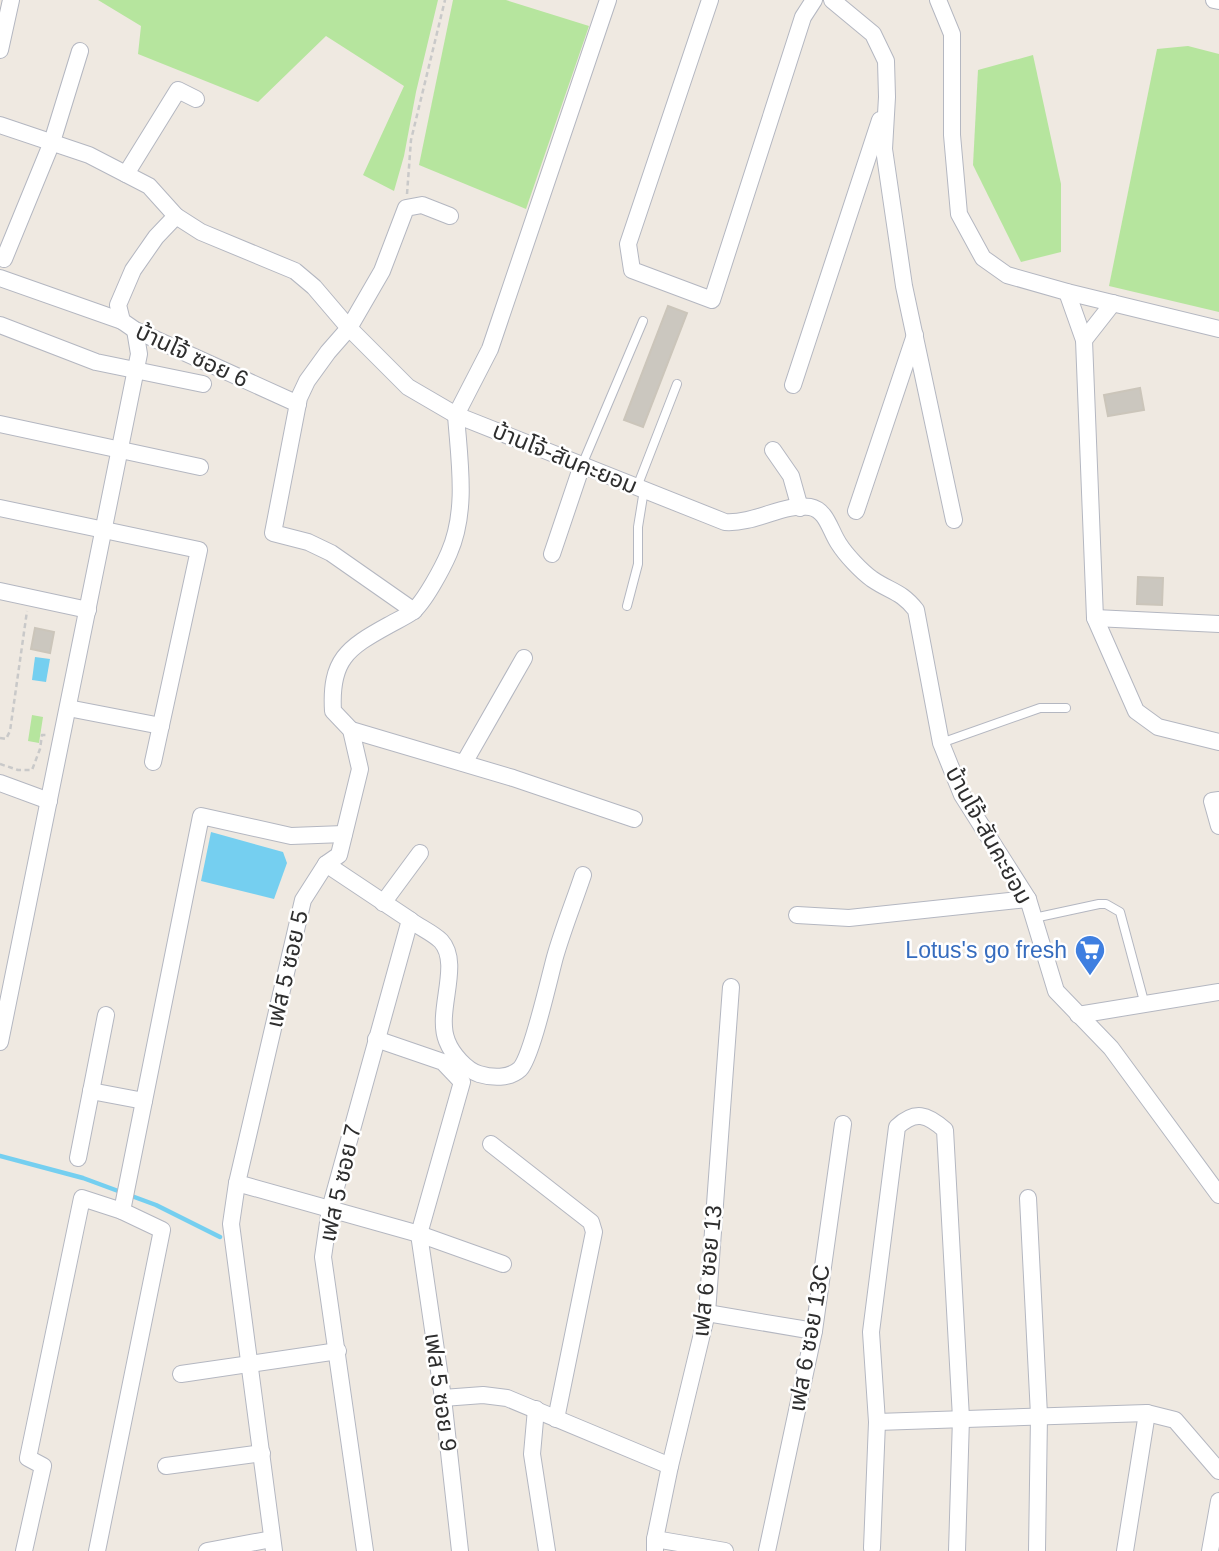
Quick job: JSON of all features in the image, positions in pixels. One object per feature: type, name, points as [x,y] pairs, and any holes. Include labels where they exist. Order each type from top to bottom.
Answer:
[{"type":"street","points":[[0,50],[11,0]]},
{"type":"street","points":[[456,415],[490,349],[608,0]]},
{"type":"street","points":[[710,0],[628,244],[632,270],[712,300],[803,17],[814,0]]},
{"type":"street","points":[[832,0],[873,34],[886,61],[884,149],[904,286],[954,520]]},
{"type":"street","points":[[938,0],[952,34],[952,135],[959,214],[983,258],[1007,275],[1219,329]]},
{"type":"street","points":[[1214,0],[1219,1]]},
{"type":"street","points":[[4,259],[52,142],[80,51]]},
{"type":"street","points":[[126,174],[178,90],[196,99]]},
{"type":"street","points":[[793,386],[887,97]]},
{"type":"street","name":"บ้านโจ้-สันคะยอม","points":[[0,125],[89,155],[149,186],[176,216],[201,232],[295,271],[314,287],[349,328],[408,387],[456,415],[725,522],[740,523],[790,508],[810,507],[823,513],[839,545],[871,578],[904,596],[916,610],[941,743],[962,795],[1028,899],[1056,991],[1111,1048],[1219,1195]]},
{"type":"street","points":[[414,611],[331,553],[307,542],[273,533],[299,398],[307,381],[349,328],[382,271],[406,208],[422,205],[450,216]]},
{"type":"street","name":"บ้านโจ้ ซอย 6","points":[[176,216],[156,237],[133,270],[118,305],[122,321],[135,330],[299,404]]},
{"type":"street","points":[[0,278],[122,321]]},
{"type":"street","points":[[1067,292],[1084,340],[1095,618],[1136,711],[1158,727],[1219,742]]},
{"type":"street","points":[[1084,340],[1113,303]]},
{"type":"street","points":[[0,325],[96,362],[203,384]]},
{"type":"street","points":[[0,1042],[139,354],[135,330]]},
{"type":"street","points":[[856,511],[915,335]]},
{"type":"street","name":"เฟส 5 ซอย 5","points":[[273,1545],[231,1224],[237,1183],[303,900],[326,864],[339,855],[360,769],[351,730],[333,712],[332,686],[345,653],[365,638],[414,611],[450,552],[461,496],[456,415]]},
{"type":"street","points":[[0,424],[200,467]]},
{"type":"street","points":[[773,450],[791,476],[800,508]]},
{"type":"street","points":[[552,554],[582,465]]},
{"type":"street","points":[[0,508],[199,550],[153,762]]},
{"type":"street","points":[[0,591],[88,610]]},
{"type":"street","points":[[1095,618],[1219,624]]},
{"type":"street","points":[[464,764],[524,658]]},
{"type":"street","points":[[68,708],[161,726]]},
{"type":"street","points":[[351,730],[634,819]]},
{"type":"street","points":[[0,783],[49,801]]},
{"type":"street","points":[[1219,800],[1212,801],[1219,826]]},
{"type":"street","points":[[122,1210],[201,816],[291,836],[344,834]]},
{"type":"street","points":[[383,904],[420,853]]},
{"type":"street","points":[[326,864],[441,942],[448,955],[449,969],[443,1016],[447,1041],[471,1072],[493,1078],[513,1074],[522,1067],[583,875]]},
{"type":"street","points":[[797,915],[849,918],[1028,899]]},
{"type":"street","name":"เฟส 5 ซอย 7","points":[[365,1551],[323,1257],[330,1209],[410,920]]},
{"type":"street","name":"เฟส 6 ซอย 13","points":[[655,1545],[670,1466],[707,1313],[731,987]]},
{"type":"street","points":[[1078,1015],[1219,992]]},
{"type":"street","points":[[78,1158],[106,1015]]},
{"type":"street","points":[[376,1040],[443,1062],[463,1082],[419,1234]]},
{"type":"street","points":[[91,1091],[145,1101]]},
{"type":"street","points":[[872,1548],[877,1422],[871,1332],[897,1127],[908,1117],[923,1116],[934,1120],[945,1130],[961,1418],[957,1551]]},
{"type":"street","name":"เฟส 6 ซอย 13C","points":[[767,1551],[814,1331],[843,1124]]},
{"type":"street","points":[[491,1144],[592,1222],[594,1232],[556,1419]]},
{"type":"street","points":[[237,1183],[419,1234],[503,1264]]},
{"type":"street","points":[[24,1551],[43,1466],[28,1458],[82,1198],[122,1210],[162,1230],[97,1551]]},
{"type":"street","points":[[1028,1198],[1039,1415],[1037,1551]]},
{"type":"street","name":"เฟส 5 ซอย 9","points":[[419,1234],[443,1398],[460,1551]]},
{"type":"street","points":[[707,1313],[814,1331]]},
{"type":"street","points":[[181,1374],[338,1351]]},
{"type":"street","points":[[443,1398],[483,1395],[507,1398],[670,1466]]},
{"type":"street","points":[[536,1409],[532,1454],[547,1551]]},
{"type":"street","points":[[1125,1551],[1147,1413]]},
{"type":"street","points":[[877,1422],[1147,1413],[1175,1419],[1219,1471]]},
{"type":"street","points":[[166,1466],[262,1453]]},
{"type":"street","points":[[1210,1551],[1219,1501]]},
{"type":"street","points":[[207,1551],[273,1545]]},
{"type":"street","points":[[655,1545],[724,1551]]},
{"type":"lane","points":[[582,465],[643,321]]},
{"type":"lane","points":[[628,606],[639,564],[641,489],[677,384]]},
{"type":"lane","points":[[941,743],[1040,708],[1066,708]]},
{"type":"lane","points":[[1034,918],[1099,904],[1107,904],[1120,912],[1144,1005]]},
{"type":"path","points":[[406,208],[411,140],[445,0]]},
{"type":"path","points":[[0,738],[6,739],[10,732],[29,597]]},
{"type":"path","points":[[0,764],[18,770],[32,770],[43,735],[62,737]]},
{"type":"green space","points":[[98,0],[438,0],[394,191],[363,175],[404,86],[326,36],[258,102],[138,54],[141,26]]},
{"type":"green space","points":[[453,0],[506,0],[589,26],[526,209],[419,165]]},
{"type":"green space","points":[[1188,46],[1219,54],[1219,312],[1109,286],[1157,49]]},
{"type":"green space","points":[[1033,55],[1061,184],[1061,252],[1021,262],[973,165],[978,70]]},
{"type":"green space","points":[[32,715],[43,717],[39,743],[28,741]]},
{"type":"water","points":[[35,657],[50,659],[46,682],[32,680]]},
{"type":"water","points":[[211,832],[283,852],[287,863],[274,899],[201,881]]},
{"type":"building","points":[[668,306],[687,313],[643,427],[624,420]]},
{"type":"building","points":[[1140,388],[1144,410],[1108,416],[1104,395]]},
{"type":"building","points":[[1138,577],[1163,578],[1162,605],[1137,604]]},
{"type":"building","points":[[35,628],[54,632],[50,653],[31,649]]},
{"type":"waterway","points":[[0,1156],[83,1178],[156,1205],[220,1237]]},
{"type":"place","name":"Lotus's go fresh","points":[[1090,977]]}]
